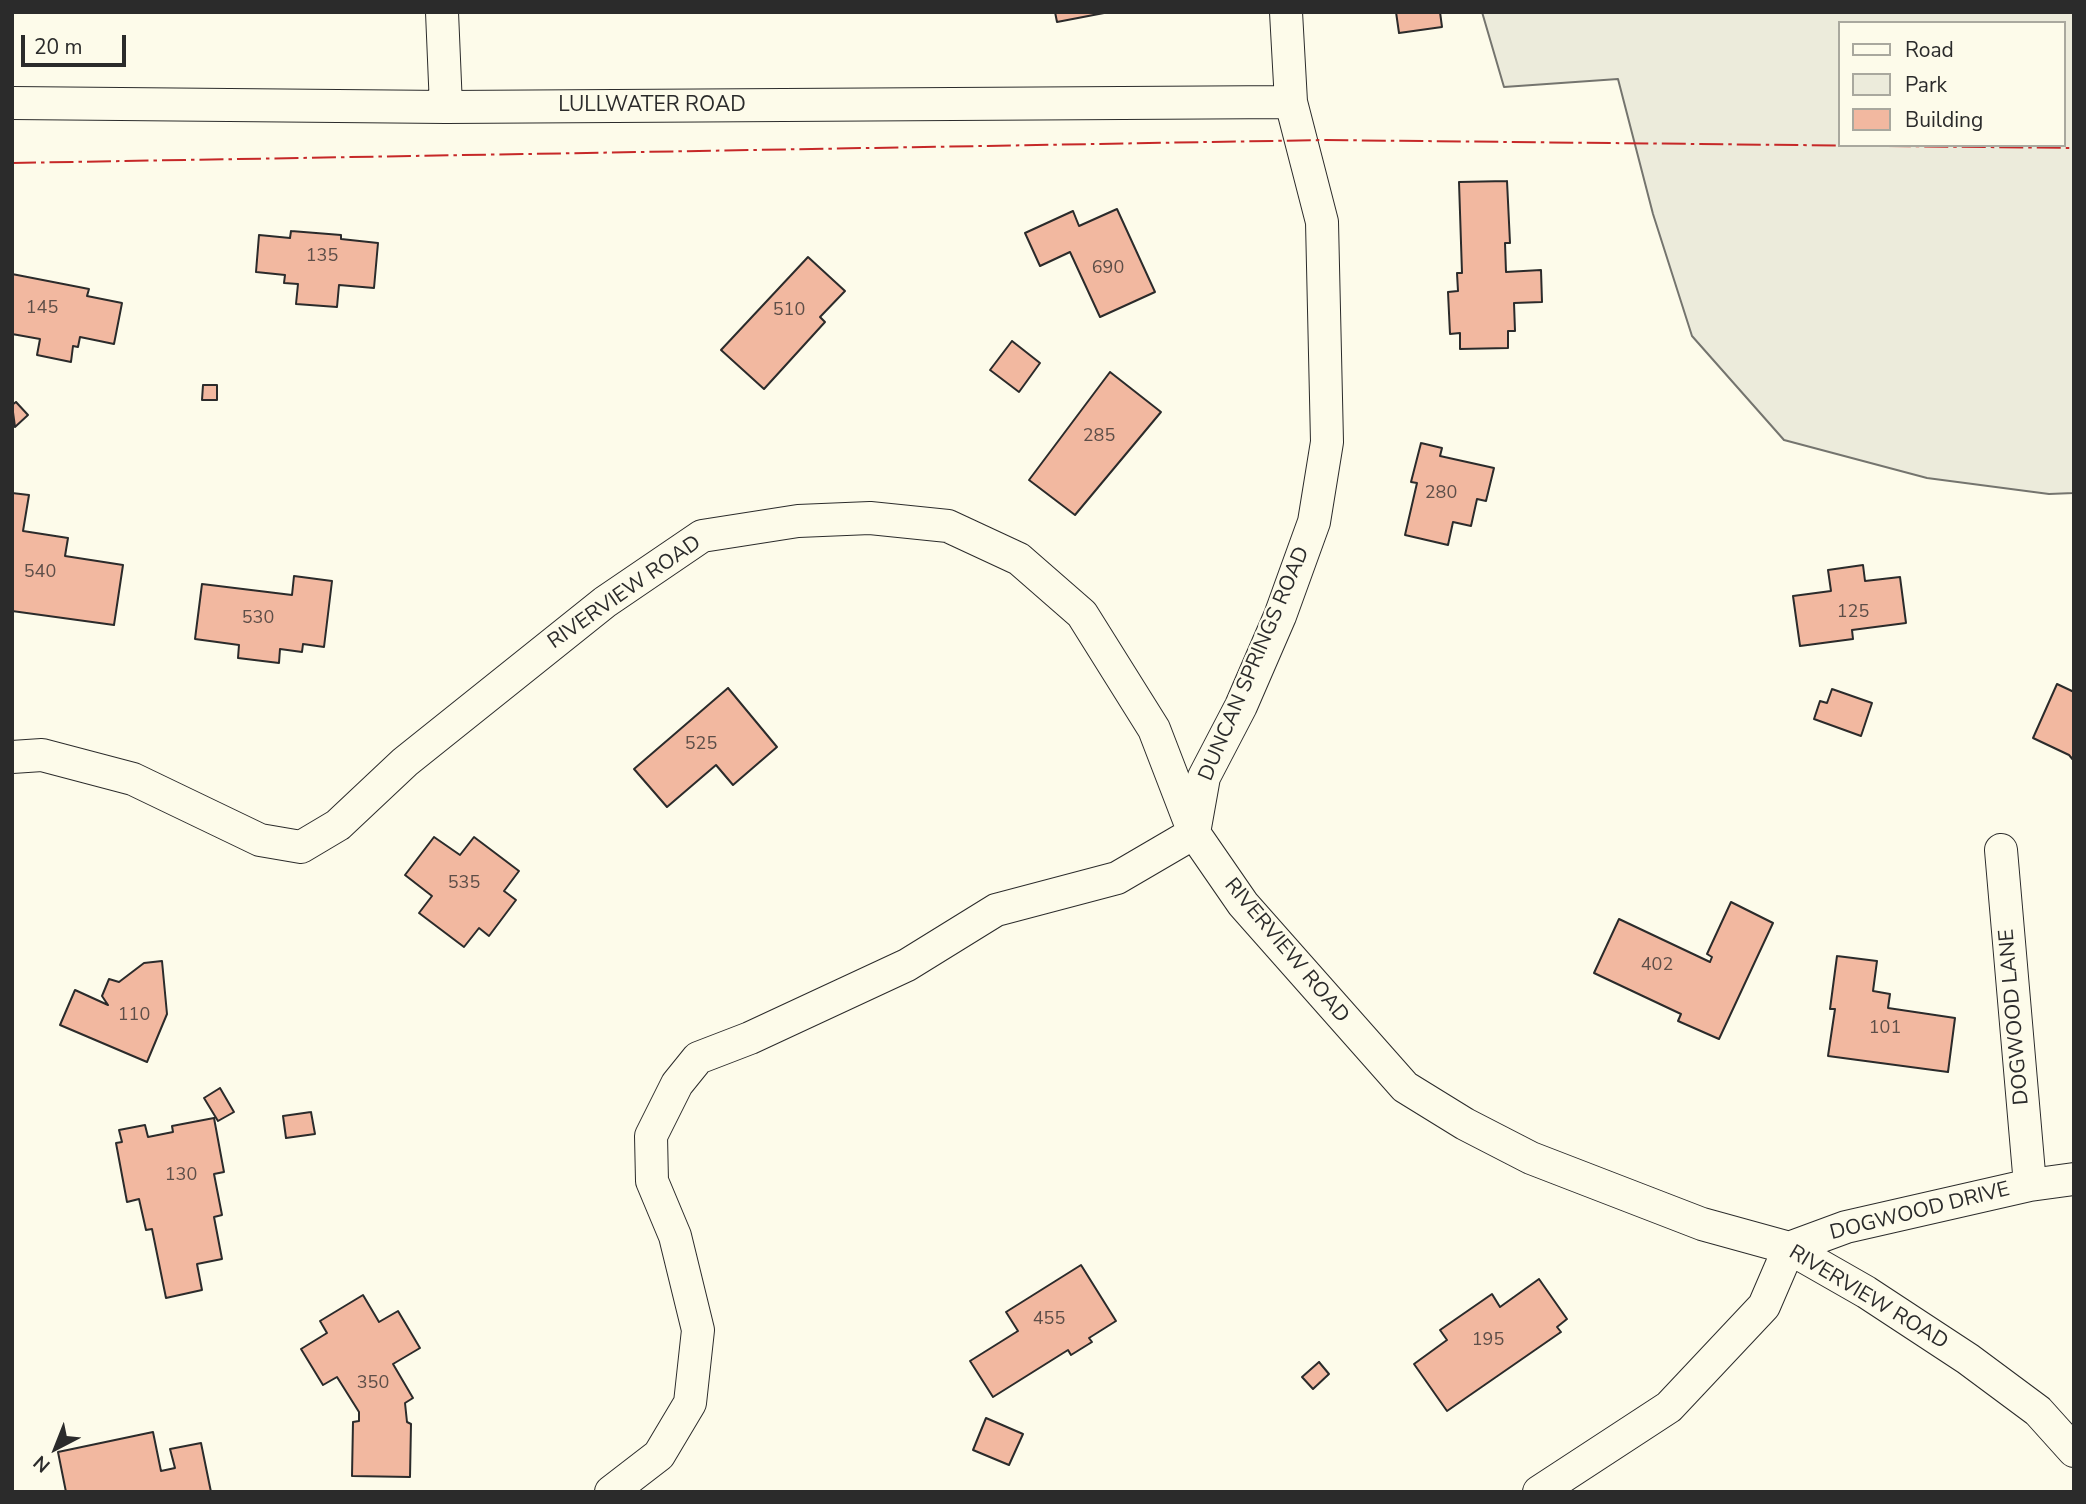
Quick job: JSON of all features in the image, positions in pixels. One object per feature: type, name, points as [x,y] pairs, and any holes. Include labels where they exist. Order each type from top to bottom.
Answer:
[{"type":"street","points":[[442,12],[446,107]]},
{"type":"street","name":"DUNCAN SPRINGS ROAD","points":[[1194,834],[1205,776],[1241,706],[1280,616],[1314,522],[1327,442],[1322,222],[1292,102],[1286,12]]},
{"type":"street","name":"LULLWATER ROAD","points":[[12,103],[446,107],[1292,102]]},
{"type":"street","name":"RIVERVIEW ROAD","points":[[12,757],[42,755],[133,779],[260,841],[301,847],[338,825],[405,762],[594,610],[702,536],[798,520],[870,518],[948,526],[1019,559],[1082,614],[1154,729],[1194,834],[1242,904],[1405,1087],[1465,1124],[1531,1158],[1702,1224],[1788,1248],[1866,1292],[1968,1359],[2038,1411],[2074,1451]]},
{"type":"street","points":[[611,1492],[659,1455],[690,1403],[698,1330],[675,1236],[652,1181],[651,1136],[677,1084],[698,1058],[750,1038],[907,965],[996,910],[1117,878],[1194,834]]},
{"type":"street","name":"DOGWOOD LANE","points":[[2001,850],[2030,1185]]},
{"type":"street","name":"DOGWOOD DRIVE","points":[[1788,1248],[1846,1227],[2030,1185],[2074,1179]]},
{"type":"street","points":[[1539,1492],[1669,1407],[1764,1306],[1788,1248]]},
{"type":"green space","points":[[1482,12],[2074,12],[2074,493],[2049,494],[1927,478],[1784,440],[1692,336],[1653,214],[1618,79],[1504,87]]},
{"type":"building","points":[[1055,12],[1104,12],[1104,13],[1057,22]]},
{"type":"building","points":[[1396,12],[1440,12],[1442,27],[1399,33]]},
{"type":"building","points":[[1507,181],[1510,243],[1505,243],[1506,272],[1541,270],[1542,302],[1514,303],[1515,331],[1508,331],[1508,348],[1460,349],[1460,333],[1450,334],[1448,292],[1458,291],[1457,273],[1462,273],[1459,182]]},
{"type":"building","points":[[1117,209],[1155,292],[1100,317],[1070,252],[1040,266],[1025,233],[1073,211],[1079,226]]},
{"type":"building","points":[[291,231],[341,235],[341,239],[378,243],[374,288],[339,285],[337,307],[296,304],[298,284],[284,283],[285,275],[256,272],[259,235],[290,238]]},
{"type":"building","points":[[808,257],[845,291],[820,317],[825,322],[764,389],[721,350]]},
{"type":"building","points":[[12,274],[89,289],[87,296],[122,303],[114,344],[80,337],[78,347],[73,346],[71,362],[37,355],[40,339],[12,334]]},
{"type":"building","points":[[1012,341],[1040,363],[1019,392],[990,370]]},
{"type":"building","points":[[1110,372],[1161,412],[1075,515],[1029,480]]},
{"type":"building","points":[[203,385],[217,385],[217,400],[202,400]]},
{"type":"building","points":[[16,402],[28,415],[15,427],[12,405]]},
{"type":"building","points":[[1421,443],[1442,448],[1440,456],[1494,468],[1486,501],[1477,499],[1471,526],[1453,522],[1448,545],[1405,535],[1417,483],[1411,482]]},
{"type":"building","points":[[12,493],[29,495],[23,531],[68,538],[65,556],[123,565],[114,625],[12,611]]},
{"type":"building","points":[[1863,565],[1865,581],[1900,577],[1906,623],[1852,630],[1853,639],[1800,646],[1793,596],[1831,591],[1828,570]]},
{"type":"building","points":[[294,576],[332,581],[324,647],[303,644],[302,652],[280,649],[279,663],[238,658],[239,645],[195,639],[202,584],[292,595]]},
{"type":"building","points":[[2057,684],[2074,692],[2074,761],[2069,755],[2033,738]]},
{"type":"building","points":[[728,688],[777,747],[733,785],[716,765],[667,807],[634,769]]},
{"type":"building","points":[[1832,689],[1872,703],[1861,736],[1814,719],[1820,701],[1827,703]]},
{"type":"building","points":[[434,837],[460,855],[474,837],[519,871],[504,891],[516,900],[489,936],[479,928],[464,947],[419,913],[432,896],[405,875]]},
{"type":"building","points":[[1731,902],[1773,923],[1719,1039],[1678,1021],[1681,1014],[1594,973],[1619,919],[1710,962],[1712,957],[1707,954]]},
{"type":"building","points":[[1837,956],[1877,961],[1873,991],[1890,994],[1888,1008],[1955,1018],[1948,1072],[1828,1056],[1835,1009],[1830,1009]]},
{"type":"building","points":[[162,961],[167,1014],[147,1062],[60,1025],[75,990],[108,1005],[102,996],[109,979],[119,982],[144,963]]},
{"type":"building","points":[[220,1088],[234,1112],[218,1121],[204,1098]]},
{"type":"building","points":[[311,1112],[315,1134],[286,1138],[283,1116]]},
{"type":"building","points":[[214,1118],[224,1172],[214,1174],[222,1215],[214,1217],[222,1259],[197,1264],[202,1290],[166,1298],[152,1229],[146,1230],[139,1199],[127,1202],[116,1143],[122,1142],[119,1130],[145,1125],[148,1137],[173,1132],[172,1126]]},
{"type":"building","points":[[1081,1265],[1116,1321],[1089,1338],[1092,1342],[1071,1355],[1068,1350],[993,1397],[970,1361],[1018,1331],[1006,1312]]},
{"type":"building","points":[[1539,1279],[1567,1319],[1557,1327],[1561,1332],[1447,1411],[1414,1364],[1447,1340],[1440,1330],[1492,1294],[1500,1307]]},
{"type":"building","points":[[363,1295],[379,1322],[398,1311],[420,1348],[393,1364],[413,1398],[405,1403],[407,1422],[411,1424],[410,1477],[352,1476],[353,1422],[359,1421],[359,1412],[337,1377],[323,1385],[301,1349],[327,1333],[320,1321]]},
{"type":"building","points":[[1319,1362],[1329,1374],[1313,1389],[1302,1377]]},
{"type":"building","points":[[986,1418],[1023,1434],[1009,1465],[973,1450]]},
{"type":"building","points":[[153,1432],[161,1471],[175,1468],[170,1449],[201,1443],[211,1492],[66,1492],[58,1452]]},
{"type":"power","points":[[12,163],[1324,140],[1838,145]]},
{"type":"power","points":[[1980,147],[2074,148]]}]
